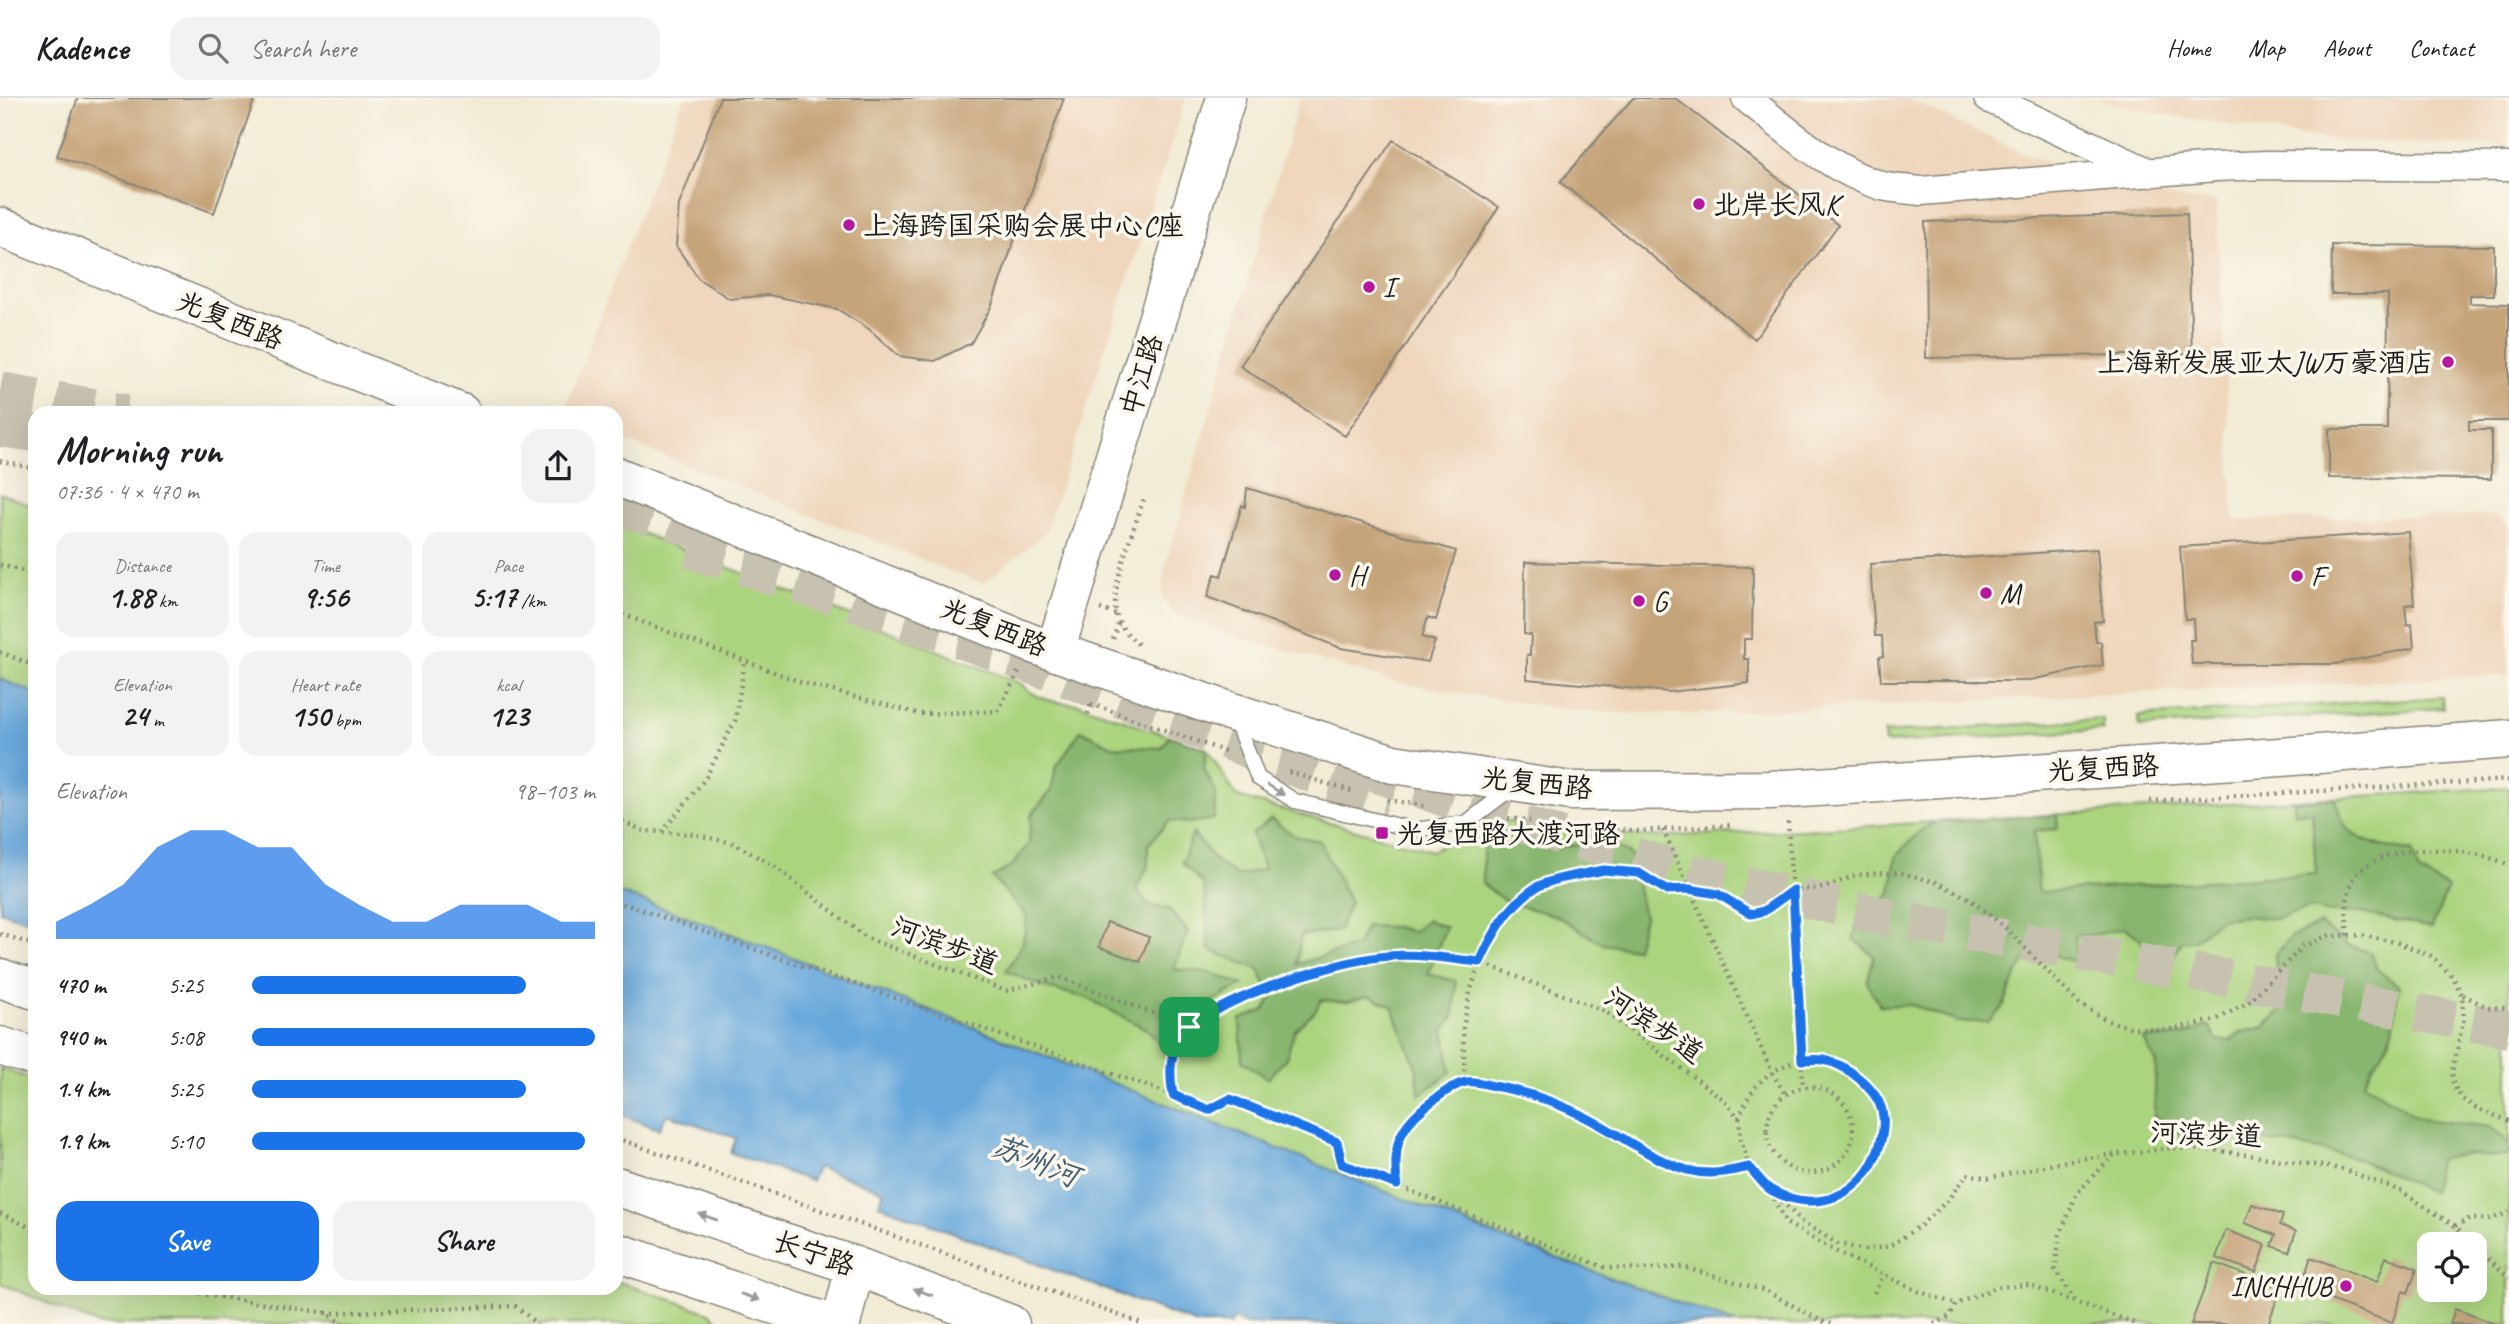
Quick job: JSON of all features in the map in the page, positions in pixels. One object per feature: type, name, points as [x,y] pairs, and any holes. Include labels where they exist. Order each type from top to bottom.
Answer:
[{"type":"street","name":"中江路","points":[[1044,648],[1226,98]]},
{"type":"street","points":[[1746,98],[1819,154],[1856,176],[1885,187],[1920,191],[2266,165],[2509,167]]},
{"type":"street","points":[[1988,98],[2152,174]]},
{"type":"street","name":"光复西路","points":[[0,227],[444,406]]},
{"type":"street","name":"光复西路","points":[[623,478],[1044,648],[1232,712],[1392,764],[1571,791],[1770,790],[2281,757],[2509,739]]},
{"type":"street","points":[[0,978],[28,988]]},
{"type":"street","points":[[0,1046],[28,1055]]},
{"type":"street","name":"长宁路","points":[[623,1188],[855,1266],[1010,1324]]},
{"type":"street","points":[[623,1254],[832,1324]]},
{"type":"street","points":[[841,1324],[855,1266]]},
{"type":"lane","points":[[1232,712],[1258,778],[1295,801],[1307,804],[1415,830],[1466,823],[1519,783]]},
{"type":"path","points":[[0,461],[28,467]]},
{"type":"path","points":[[1142,647],[1127,635],[1116,614],[1115,588],[1145,495]]},
{"type":"path","points":[[0,565],[28,572]]},
{"type":"path","points":[[623,615],[803,683],[920,714],[998,711],[1044,648]]},
{"type":"path","points":[[0,652],[28,663]]},
{"type":"path","points":[[662,832],[705,779],[735,721],[745,662]]},
{"type":"path","name":"河滨步道","points":[[623,822],[644,831],[692,834],[733,843],[774,866],[867,938],[1006,991],[1059,976],[1189,1027],[1257,990],[1289,979],[1378,957],[1411,956],[1480,962],[1604,1010],[1723,1099],[1739,1118],[1741,1139],[1749,1167],[1802,1222],[1838,1244],[1866,1250],[1890,1246],[1921,1225],[1947,1200],[1967,1174],[1988,1178],[2077,1159],[2172,1148],[2221,1151],[2342,1169],[2401,1191],[2455,1226],[2509,1278]]},
{"type":"path","points":[[1788,822],[1803,1087]]},
{"type":"path","points":[[1663,830],[1772,1072],[1785,1094]]},
{"type":"path","points":[[2348,935],[2347,905],[2351,886],[2361,869],[2388,856],[2423,849],[2442,850],[2490,856],[2509,865]]},
{"type":"path","points":[[1465,1081],[1463,1028],[1470,992],[1480,962],[1494,931],[1510,911],[1536,887],[1604,870],[1639,873],[1666,890],[1689,889],[1718,894],[1751,914],[1764,911],[1793,890],[1824,888],[1856,875],[1897,873],[1936,882],[1968,898],[2007,929],[2078,1003],[2108,1021],[2133,1028],[2167,1030],[2216,1020],[2249,1002],[2302,946],[2328,936],[2361,935],[2399,943],[2431,957],[2452,976],[2462,995],[2464,1018],[2452,1072],[2453,1084],[2461,1098],[2476,1108],[2509,1121]]},
{"type":"path","points":[[623,903],[1173,1095],[1209,1110],[1230,1099],[1337,1142],[1342,1164],[1606,1268],[1683,1267],[1766,1291],[1831,1324]]},
{"type":"path","points":[[0,934],[28,943]]},
{"type":"path","points":[[2462,995],[2487,1007],[2509,1008]]},
{"type":"path","points":[[1173,1095],[1169,1074],[1177,1043],[1189,1027]]},
{"type":"path","points":[[1739,1118],[1747,1097],[1772,1072],[1802,1060],[1825,1060],[1847,1069],[1868,1086],[1882,1111],[1882,1139],[1875,1162],[1865,1177],[1846,1193],[1826,1200],[1799,1201],[1769,1189]]},
{"type":"path","points":[[1397,1185],[1395,1155],[1399,1137],[1419,1112],[1465,1081],[1506,1088],[1553,1101],[1644,1151],[1686,1169],[1715,1174],[1749,1167]]},
{"type":"path","points":[[1803,1087],[1823,1088],[1839,1098],[1851,1114],[1854,1132],[1848,1151],[1835,1166],[1818,1173],[1798,1171],[1781,1162],[1770,1147],[1767,1128],[1772,1109],[1785,1094],[1803,1087]]},
{"type":"path","points":[[623,1140],[1144,1324]]},
{"type":"path","points":[[2076,1302],[2055,1269],[2060,1235],[2077,1192],[2115,1154]]},
{"type":"path","points":[[1769,1189],[1786,1223],[1884,1275],[1920,1292],[1956,1304]]},
{"type":"path","points":[[2455,1226],[2469,1219],[2492,1219],[2509,1212]]},
{"type":"path","points":[[0,1213],[28,1227]]},
{"type":"path","points":[[1874,1293],[1884,1275]]},
{"type":"path","points":[[1934,1324],[1950,1315],[1956,1304],[1997,1287],[2029,1285],[2137,1324]]},
{"type":"path","points":[[209,1295],[326,1313],[515,1306],[537,1324]]},
{"type":"path","points":[[326,1313],[343,1324]]},
{"type":"shaded area","points":[[684,98],[1186,98],[1046,532],[983,584],[623,440],[623,406],[566,406]]},
{"type":"shaded area","points":[[1300,98],[1907,98],[2028,156],[2134,195],[2216,201],[2234,520],[2497,515],[2509,527],[2509,675],[1696,714],[1582,712],[1404,684],[1217,631],[1171,612],[1162,596],[1164,571]]},
{"type":"shaded area","points":[[2094,98],[2509,98],[2509,147],[2327,140],[2149,112]]},
{"type":"green space","points":[[0,493],[28,504],[28,690],[0,679]]},
{"type":"green space","points":[[623,526],[1020,683],[1040,697],[1055,702],[1079,704],[1207,749],[1237,797],[1432,851],[1492,820],[1647,837],[2509,787],[2509,1324],[1736,1324],[1507,1240],[960,1022],[623,894]]},
{"type":"green space","points":[[2442,697],[2443,708],[2139,727],[2138,716]]},
{"type":"green space","points":[[2103,719],[2103,730],[1885,743],[1884,733]]},
{"type":"green space","points":[[1081,730],[1112,746],[1161,748],[1170,736],[1207,749],[1204,769],[1216,792],[1214,819],[1190,823],[1169,821],[1148,845],[1148,867],[1136,888],[1149,906],[1168,909],[1188,931],[1174,969],[1207,972],[1243,985],[1207,1004],[1192,1042],[1164,1049],[1148,1030],[1087,998],[1046,988],[1006,971],[1023,942],[1027,916],[992,877],[1011,867],[1029,843],[1031,815],[1051,791],[1056,767]]},
{"type":"green space","points":[[2334,798],[2343,822],[2350,831],[2375,844],[2412,851],[2419,872],[2448,888],[2432,928],[2356,912],[2330,913],[2310,908],[2275,919],[2246,916],[2220,919],[2194,941],[2182,941],[2171,961],[2149,962],[2142,940],[2125,928],[2075,936],[2077,962],[2060,958],[2036,945],[2018,972],[2002,1009],[1987,1022],[1957,1022],[1912,1005],[1880,1006],[1867,983],[1874,956],[1853,939],[1860,917],[1874,910],[1891,893],[1896,856],[1920,831],[1936,822],[2057,815],[2058,829],[2034,831],[2039,892],[2316,874],[2312,812],[2295,813],[2294,801]]},
{"type":"green space","points":[[1271,819],[1295,836],[1320,841],[1350,903],[1338,931],[1301,935],[1297,964],[1357,946],[1366,926],[1397,927],[1413,932],[1427,920],[1446,927],[1428,974],[1456,981],[1454,1016],[1444,1030],[1451,1072],[1419,1095],[1417,1070],[1392,1006],[1369,996],[1347,1002],[1321,1000],[1316,1010],[1295,1030],[1286,1058],[1268,1079],[1242,1061],[1240,1019],[1264,1011],[1272,997],[1259,969],[1209,950],[1204,885],[1182,863],[1193,833],[1214,859],[1236,876],[1264,869],[1252,834]]},
{"type":"green space","points":[[1502,831],[1519,833],[1544,848],[1606,841],[1631,855],[1644,917],[1636,949],[1603,944],[1557,916],[1506,902],[1483,884],[1483,848]]},
{"type":"green space","points":[[2320,924],[2348,945],[2371,953],[2376,969],[2399,986],[2391,1037],[2364,1083],[2421,1119],[2490,1127],[2509,1143],[2509,1154],[2494,1157],[2464,1154],[2438,1160],[2432,1192],[2353,1157],[2290,1144],[2174,1132],[2154,1115],[2156,1064],[2144,1039],[2181,1036],[2209,1025],[2217,1040],[2230,1041],[2240,1033],[2264,1027],[2280,1012],[2275,954],[2292,936]]},
{"type":"green space","points":[[0,1068],[28,1078],[28,1295],[0,1283]]},
{"type":"green space","points":[[623,1283],[710,1313],[722,1324],[97,1324],[28,1295],[623,1295]]},
{"type":"water","points":[[0,679],[28,690],[28,921],[0,911]]},
{"type":"water","name":"苏州河","points":[[623,894],[960,1022],[1507,1240],[1736,1324],[1247,1324],[1233,1319],[1231,1324],[1197,1324],[879,1205],[884,1191],[818,1167],[811,1181],[731,1153],[736,1138],[667,1114],[659,1129],[623,1116]]},
{"type":"building","points":[[78,98],[255,98],[214,213],[57,156]]},
{"type":"building","name":"上海跨国采购会展中心C座","points":[[720,98],[1064,98],[991,307],[971,343],[935,361],[899,356],[869,329],[837,309],[769,295],[730,299],[699,279],[676,246],[679,205]]},
{"type":"building","name":"北岸长风K","points":[[1633,98],[1675,98],[1838,225],[1755,339],[1560,182]]},
{"type":"building","name":"I","points":[[1393,140],[1499,207],[1345,436],[1240,366]]},
{"type":"building","points":[[2187,213],[2192,354],[1926,358],[1925,222]]},
{"type":"building","name":"上海新发展亚太JW万豪酒店","points":[[2332,245],[2494,246],[2494,295],[2470,295],[2470,303],[2509,304],[2509,421],[2469,421],[2469,430],[2491,430],[2491,479],[2329,478],[2329,429],[2387,429],[2388,294],[2331,294]]},
{"type":"building","name":"H","points":[[1247,488],[1456,551],[1436,620],[1428,617],[1422,637],[1435,641],[1428,662],[1341,648],[1207,597],[1215,574],[1221,576],[1242,505],[1245,507]]},
{"type":"building","name":"F","points":[[2408,532],[2414,604],[2405,605],[2407,625],[2412,624],[2414,648],[2335,664],[2192,664],[2190,640],[2194,640],[2193,619],[2185,619],[2180,547]]},
{"type":"building","name":"M","points":[[2097,549],[2103,621],[2094,622],[2096,642],[2101,642],[2103,665],[2025,681],[1881,681],[1879,657],[1883,656],[1882,636],[1875,636],[1870,564]]},
{"type":"building","name":"G","points":[[1525,562],[1753,567],[1752,639],[1744,639],[1744,659],[1749,659],[1749,683],[1669,692],[1527,679],[1527,655],[1530,655],[1531,635],[1524,634]]},
{"type":"building","points":[[1107,922],[1149,937],[1140,962],[1099,947]]},
{"type":"building","points":[[2252,1204],[2283,1215],[2280,1225],[2296,1231],[2289,1252],[2272,1246],[2276,1235],[2245,1223]]},
{"type":"building","points":[[2226,1230],[2266,1245],[2256,1272],[2216,1258]]},
{"type":"building","name":"INCHHUB","points":[[2311,1257],[2377,1282],[2386,1257],[2417,1268],[2408,1293],[2403,1291],[2392,1323],[2300,1289]]},
{"type":"building","points":[[2214,1263],[2281,1288],[2268,1324],[2191,1324]]},
{"type":"building","points":[[2455,1309],[2495,1324],[2450,1324]]},
{"type":"tunnel","points":[[0,391],[86,406]]},
{"type":"tunnel","points":[[0,428],[28,432]]},
{"type":"tunnel","points":[[623,508],[731,539]]},
{"type":"tunnel","points":[[689,549],[984,648],[1389,802]]},
{"type":"tunnel","points":[[1363,769],[1514,822],[1691,873],[1891,918],[2509,1029]]},
{"type":"place","name":"北岸长风K","points":[[1699,204]]},
{"type":"place","name":"上海跨国采购会展中心C座","points":[[849,225]]},
{"type":"place","name":"I","points":[[1369,287]]},
{"type":"place","name":"上海新发展亚太JW万豪酒店","points":[[2448,362]]},
{"type":"place","name":"H","points":[[1335,575]]},
{"type":"place","name":"F","points":[[2297,576]]},
{"type":"place","name":"M","points":[[1986,593]]},
{"type":"place","name":"G","points":[[1639,601]]},
{"type":"place","name":"光复西路大渡河路","points":[[1382,833]]},
{"type":"place","name":"INCHHUB","points":[[2346,1286]]},
{"type":"route","points":[[1604,870],[1639,873],[1666,890],[1704,890],[1718,894],[1751,914],[1764,911],[1793,890],[1802,1060],[1825,1060],[1847,1069],[1868,1086],[1882,1111],[1882,1139],[1875,1162],[1865,1177],[1846,1193],[1826,1200],[1799,1201],[1769,1189],[1749,1167],[1715,1174],[1686,1169],[1644,1151],[1553,1101],[1506,1088],[1465,1081],[1419,1112],[1399,1137],[1395,1155],[1397,1185],[1342,1164],[1337,1142],[1254,1108],[1230,1099],[1209,1110],[1173,1095],[1169,1074],[1177,1043],[1189,1027],[1257,990],[1289,979],[1378,957],[1411,956],[1480,962],[1494,931],[1510,911],[1536,887],[1565,878],[1604,870]]}]
